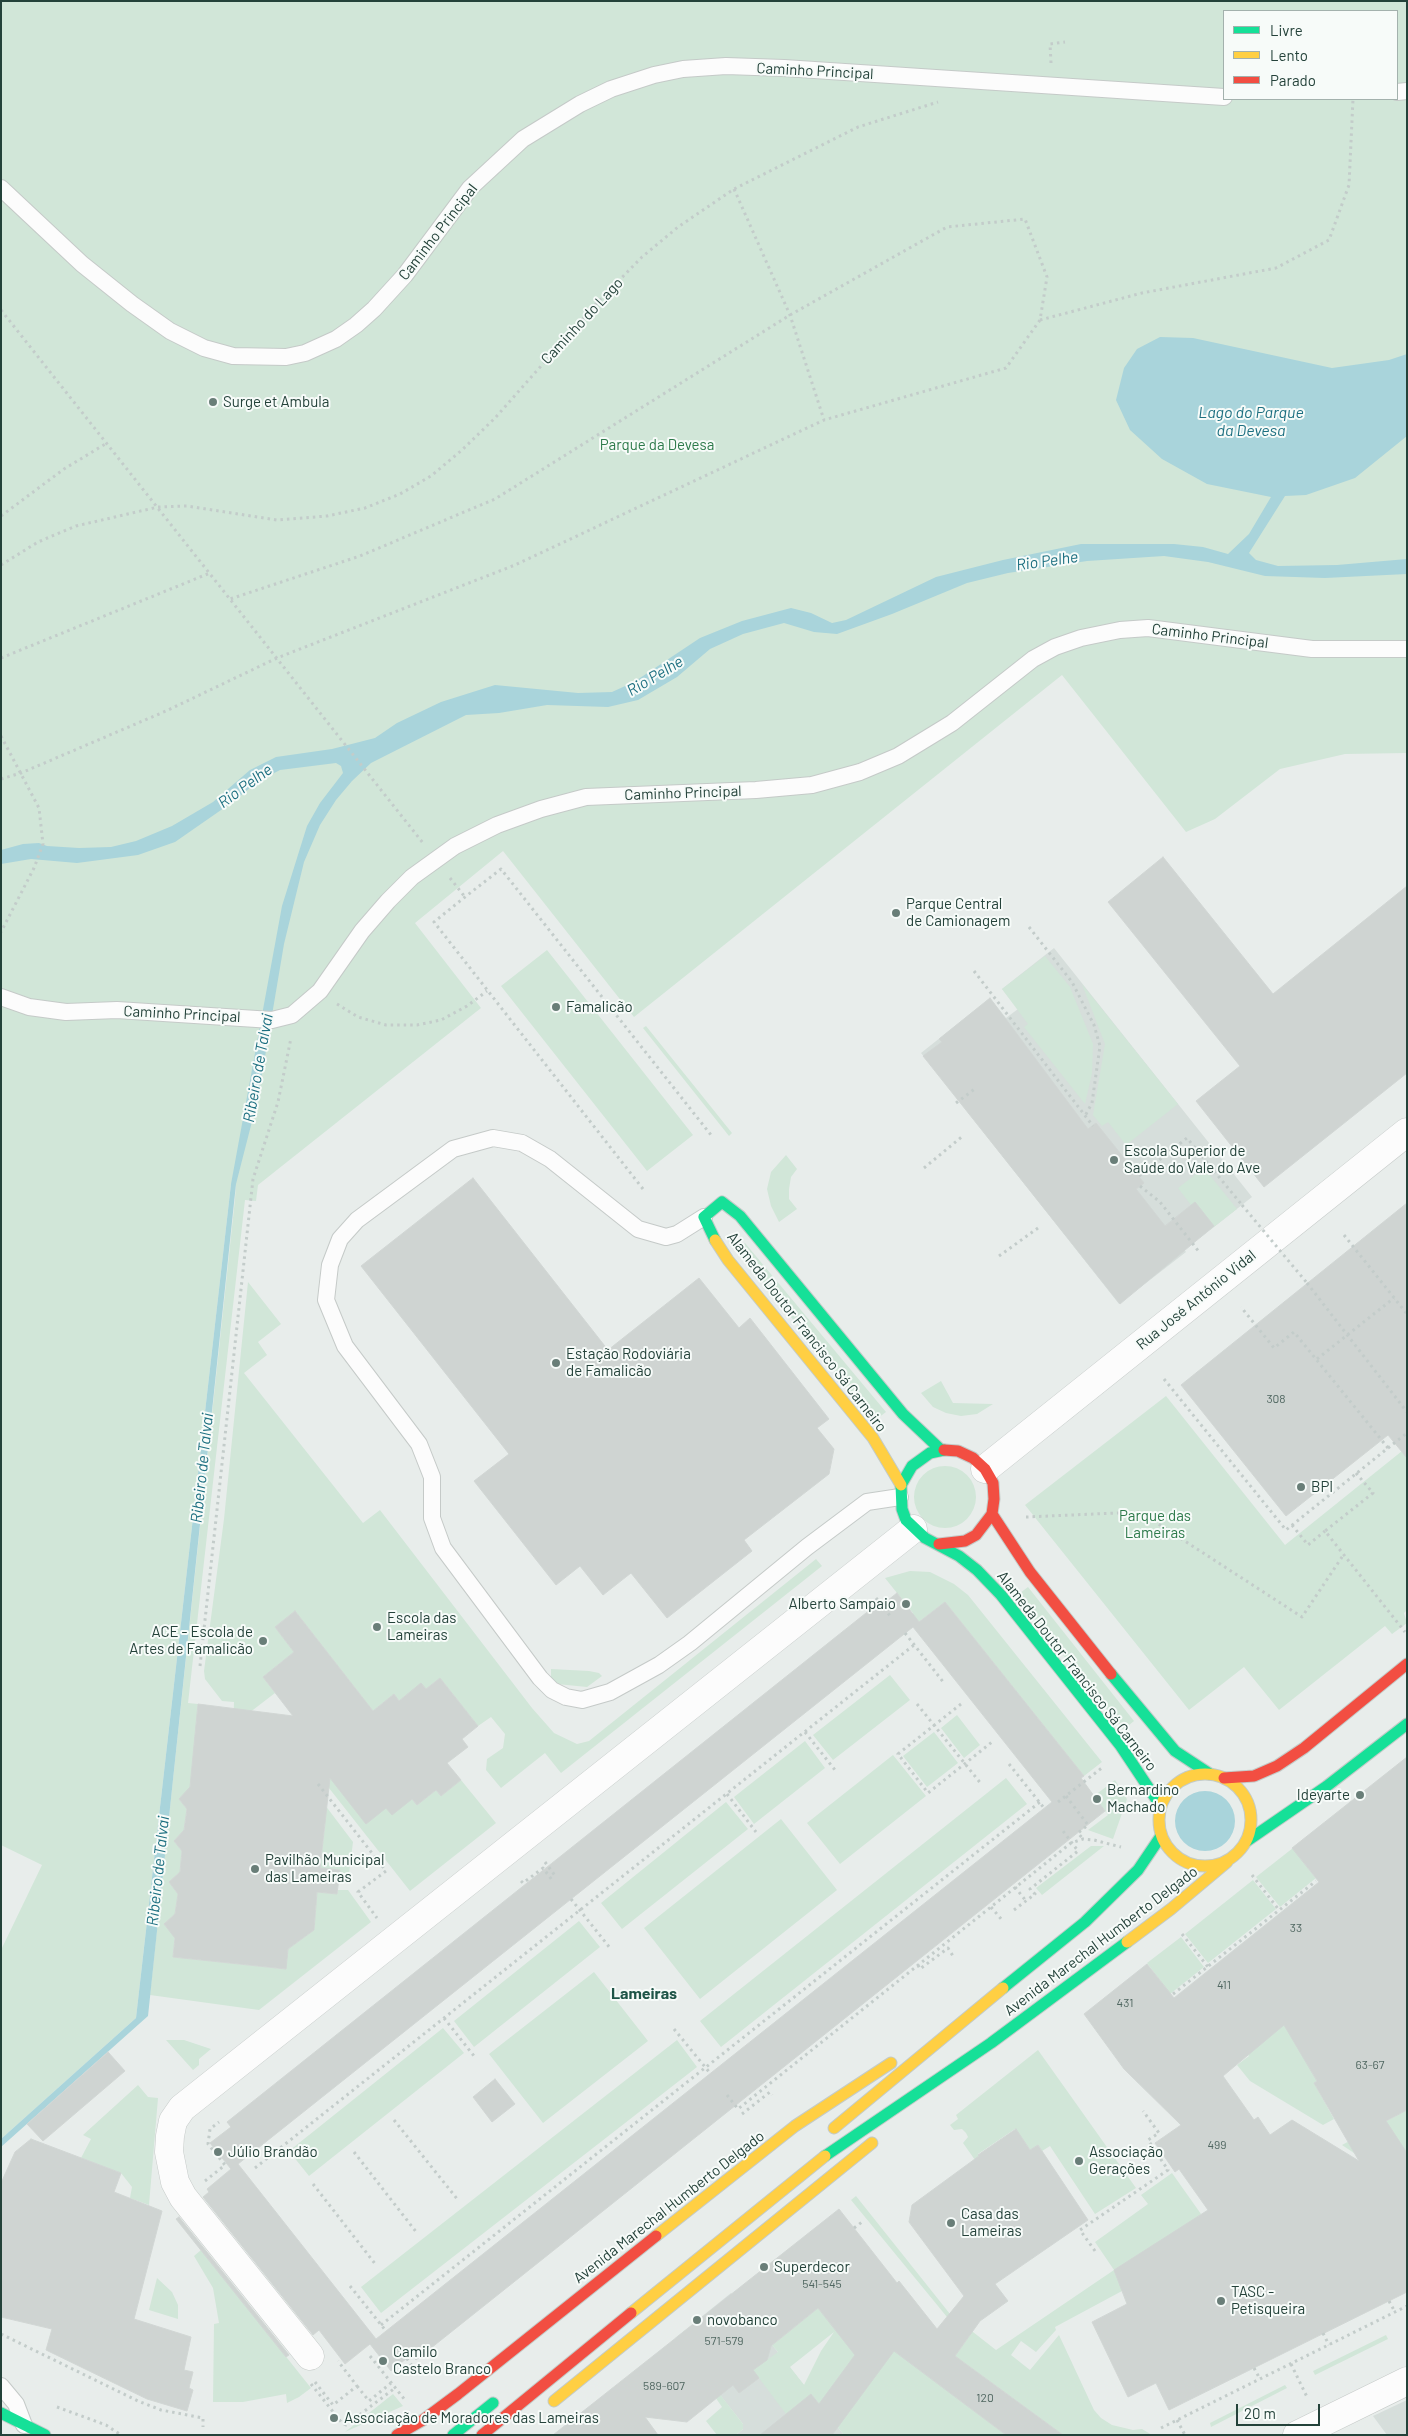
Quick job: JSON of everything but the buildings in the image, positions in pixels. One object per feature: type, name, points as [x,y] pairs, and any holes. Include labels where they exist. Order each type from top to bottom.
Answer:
[{"type":"main road","name":"Alameda Doutor Francisco Sá Carneiro","points":[[985,1469],[973,1458],[958,1451],[941,1450],[923,1435],[903,1414],[740,1216],[722,1202],[704,1217],[713,1237],[728,1260],[873,1438],[901,1491],[902,1509],[913,1529],[977,1570],[1001,1595],[1120,1745],[1160,1805]]},
{"type":"main road","points":[[901,1491],[912,1466],[920,1458],[941,1450]]},
{"type":"main road","points":[[939,1544],[965,1541],[976,1535],[992,1514],[994,1499],[992,1483],[985,1469]]},
{"type":"main road","name":"Alameda Doutor Francisco Sá Carneiro","points":[[992,1514],[1030,1572],[1150,1722],[1175,1751],[1210,1774]]},
{"type":"main road","points":[[1224,1778],[1254,1776],[1277,1766],[1304,1748],[1407,1664]]},
{"type":"main road","points":[[1247,1841],[1328,1786],[1407,1724]]},
{"type":"main road","points":[[1210,1774],[1224,1778],[1236,1786],[1246,1798],[1251,1826],[1247,1841],[1239,1853],[1227,1862],[1212,1867],[1196,1866],[1181,1861],[1169,1850],[1161,1836],[1158,1821],[1160,1805],[1168,1791],[1180,1780],[1194,1775],[1210,1774]]},
{"type":"main road","name":"Avenida Marechal Humberto Delgado","points":[[826,2135],[1114,1896],[1138,1870],[1161,1836]]},
{"type":"main road","name":"Avenida Marechal Humberto Delgado","points":[[482,2435],[820,2159],[991,2043],[1172,1908],[1227,1862]]},
{"type":"main road","name":"Avenida Marechal Humberto Delgado","points":[[397,2435],[423,2420],[458,2394],[795,2126],[901,2056],[969,2015]]},
{"type":"main road","name":"Avenida Marechal Humberto Delgado","points":[[905,2116],[991,2043]]},
{"type":"main road","points":[[544,2409],[882,2134]]},
{"type":"main road","points":[[453,2435],[504,2395]]},
{"type":"main road","points":[[1,2413],[45,2435]]},
{"type":"street","name":"Rua José António Vidal","points":[[985,1469],[1407,1132]]},
{"type":"street","points":[[309,2370],[174,2182],[169,2152],[170,2136],[173,2121],[182,2108],[913,1529]]},
{"type":"street","points":[[1297,2435],[1407,2380]]},
{"type":"lane","name":"Caminho Principal","points":[[1,188],[82,264],[132,304],[170,331],[204,348],[233,356],[286,357],[305,352],[336,339],[356,325],[405,274],[470,188],[497,162],[523,139],[552,120],[611,89],[683,69],[726,66],[1223,96]]},
{"type":"lane","name":"Caminho Principal","points":[[1,997],[29,1007],[66,1012],[117,1010],[272,1020],[292,1015],[320,991],[362,931],[412,877],[455,846],[497,825],[540,809],[586,797],[756,790],[812,785],[860,772],[898,756],[952,723],[1033,659],[1056,646],[1080,638],[1120,630],[1148,628],[1312,649],[1407,649]]},
{"type":"lane","points":[[704,1217],[677,1234],[666,1237],[638,1229],[550,1159],[522,1143],[493,1138],[454,1149],[357,1220],[340,1239],[330,1265],[326,1300],[345,1346],[419,1444],[432,1477],[432,1518],[443,1548],[540,1678],[552,1690],[566,1697],[582,1700],[610,1692],[659,1665],[690,1644],[807,1547],[867,1502],[901,1491]]},
{"type":"lane","points":[[1,2386],[16,2404],[24,2425]]},
{"type":"path","points":[[1054,87],[1050,44],[1065,42]]},
{"type":"path","points":[[1040,320],[1142,293],[1276,268],[1329,240],[1350,185],[1353,100]]},
{"type":"path","name":"Caminho do Lago","points":[[1,564],[38,542],[76,526],[158,507],[186,506],[277,520],[327,516],[365,508],[400,494],[431,476],[462,450],[495,418],[596,304],[642,257],[678,227],[734,189],[858,127],[946,101]]},
{"type":"path","points":[[734,189],[790,315],[824,420]]},
{"type":"path","points":[[1,779],[20,773],[166,711],[277,658],[514,565],[824,420],[1006,368],[1040,320],[1047,277],[1025,219],[947,227],[790,315],[495,500],[360,556],[230,599]]},
{"type":"path","points":[[1,310],[435,860]]},
{"type":"path","points":[[1,516],[64,469],[107,443]]},
{"type":"path","points":[[1,658],[210,573]]},
{"type":"path","points":[[1,736],[39,808],[43,844],[34,868],[1,932]]},
{"type":"path","points":[[643,1189],[434,922],[465,897],[501,869],[711,1136]]},
{"type":"path","points":[[456,885],[465,897]]},
{"type":"path","points":[[1029,927],[1072,982],[1094,1025],[1100,1046],[1092,1103],[1085,1116]]},
{"type":"path","points":[[974,970],[1092,1126]]},
{"type":"path","points":[[320,991],[358,1017],[386,1026],[417,1025],[441,1020],[468,1006],[487,991]]},
{"type":"path","points":[[200,1666],[252,1186],[278,1102],[290,1048],[292,1015]]},
{"type":"path","points":[[956,1103],[976,1088]]},
{"type":"path","points":[[924,1168],[964,1135]]},
{"type":"path","points":[[1139,1176],[1187,1138],[1307,1284],[1407,1412]]},
{"type":"path","points":[[1140,1186],[1160,1202],[1200,1253]]},
{"type":"path","points":[[999,1256],[1038,1228]]},
{"type":"path","points":[[1344,1235],[1407,1314]]},
{"type":"path","points":[[1317,1359],[1394,1298]]},
{"type":"path","points":[[1241,1307],[1274,1348],[1294,1332],[1388,1448]]},
{"type":"path","points":[[1164,1379],[1286,1530],[1407,1433]]},
{"type":"path","points":[[1292,1525],[1308,1545],[1372,1493],[1356,1473]]},
{"type":"path","points":[[1024,1517],[1140,1512],[1302,1617],[1344,1554]]},
{"type":"path","points":[[1325,1531],[1405,1632]]},
{"type":"path","points":[[876,1598],[891,1617]]},
{"type":"path","points":[[905,1634],[944,1683]]},
{"type":"path","points":[[256,2168],[914,1645]]},
{"type":"path","points":[[917,1704],[982,1786]]},
{"type":"path","points":[[961,1704],[898,1754],[928,1793],[992,1742]]},
{"type":"path","points":[[805,1732],[834,1770]]},
{"type":"path","points":[[1058,1802],[1110,1762]]},
{"type":"path","points":[[1009,1764],[1044,1808]]},
{"type":"path","points":[[318,1784],[386,1870],[358,1892],[377,1917]]},
{"type":"path","points":[[726,1794],[756,1832]]},
{"type":"path","points":[[1066,1796],[1088,1825],[1078,1833],[1083,1839]]},
{"type":"path","points":[[381,2325],[1040,1802]]},
{"type":"path","points":[[1014,1910],[1034,1894],[1030,1888],[1078,1851],[1063,1831]]},
{"type":"path","points":[[727,2095],[738,2109],[1071,1843],[1083,1839],[1109,1842],[1121,1847]]},
{"type":"path","points":[[544,1862],[556,1877]]},
{"type":"path","points":[[521,1881],[524,1883],[543,1868],[552,1880]]},
{"type":"path","points":[[1251,1874],[1279,1910]]},
{"type":"path","points":[[1173,1994],[1316,1881]]},
{"type":"path","points":[[1016,1888],[1026,1901]]},
{"type":"path","points":[[570,1899],[610,1948]]},
{"type":"path","points":[[991,1906],[1002,1920]]},
{"type":"path","points":[[1180,1932],[1208,1967]]},
{"type":"path","points":[[918,1966],[920,1969],[948,1948],[953,1956]]},
{"type":"path","points":[[444,2018],[474,2056]]},
{"type":"path","points":[[674,2029],[710,2074]]},
{"type":"path","points":[[742,2114],[770,2092],[772,2095]]},
{"type":"path","points":[[1095,2251],[1080,2230],[1168,2170],[1148,2140],[1159,2133],[1143,2111]]},
{"type":"path","points":[[394,2120],[458,2200]]},
{"type":"path","points":[[354,2152],[417,2233]]},
{"type":"path","points":[[313,2184],[376,2265]]},
{"type":"path","points":[[854,2228],[862,2222]]},
{"type":"path","points":[[350,2286],[386,2332]]},
{"type":"path","points":[[1389,2301],[1395,2312]]},
{"type":"path","points":[[1161,2428],[1407,2306]]},
{"type":"path","points":[[1,2339],[2,2334],[138,2401],[185,2416],[202,2418],[202,2427]]},
{"type":"path","points":[[1323,2334],[1329,2345]]},
{"type":"path","points":[[403,2353],[415,2370]]},
{"type":"path","points":[[370,2356],[410,2406]]},
{"type":"path","points":[[1291,2364],[1310,2403]]},
{"type":"path","points":[[1254,2368],[1260,2379]]},
{"type":"path","points":[[309,2370],[322,2390]]},
{"type":"path","points":[[309,2370],[342,2423],[346,2425],[395,2388]]},
{"type":"path","points":[[357,2386],[369,2401],[391,2383]]},
{"type":"path","points":[[55,2406],[106,2425],[121,2435]]},
{"type":"path","points":[[1177,2420],[1185,2435]]},
{"type":"shaded area","name":"Escola Superior de Saúde do Vale do Ave","points":[[1054,948],[1252,1197],[1200,1238],[1181,1214],[1166,1226],[1186,1252],[1119,1304],[921,1053],[990,998],[1006,1018],[1018,1009],[1002,989]]},
{"type":"shaded area","points":[[731,2293],[844,2435],[736,2435],[743,2429],[743,2424],[675,2338]]},
{"type":"shaded area","points":[[1407,2400],[1407,2435],[1387,2435],[1373,2416]]},
{"type":"green space","name":"Parque da Devesa","points":[[1,1],[1407,1],[1407,753],[1345,754],[1280,769],[1215,819],[1186,832],[1062,675],[634,1017],[503,851],[415,923],[481,1008],[258,1185],[256,1201],[245,1200],[188,1703],[198,1704],[193,1767],[190,1789],[179,1799],[187,1809],[184,1830],[174,1841],[182,1851],[180,1872],[169,1882],[178,1894],[175,1914],[164,1924],[175,1936],[173,1957],[285,1969],[288,1949],[314,1930],[317,1892],[337,1894],[338,1890],[348,1890],[371,1922],[259,2010],[150,1995],[236,1184],[231,1184],[136,2018],[1,2139],[1,1950],[42,1865],[1,1845]]},
{"type":"green space","points":[[547,950],[693,1135],[647,1171],[501,986]]},
{"type":"green space","points":[[1045,956],[1070,987],[1093,1044],[1092,1073],[1085,1104],[1024,1027],[1028,1024],[1002,989]]},
{"type":"green space","points":[[1082,984],[1178,1104],[1126,1145],[1108,1122],[1102,1126],[1093,1115],[1105,1044]]},
{"type":"green space","points":[[646,1026],[732,1133],[729,1136],[643,1028]]},
{"type":"green space","points":[[786,1155],[797,1169],[791,1177],[789,1199],[797,1209],[779,1222],[771,1206],[767,1189],[771,1172]]},
{"type":"green space","points":[[1204,1168],[1237,1209],[1210,1230],[1178,1188]]},
{"type":"green space","points":[[745,1243],[886,1412],[874,1421],[740,1253],[739,1247]]},
{"type":"green space","name":"Escola das Lameiras","points":[[248,1282],[281,1324],[258,1342],[267,1355],[244,1373],[363,1523],[380,1510],[532,1708],[554,1733],[577,1744],[589,1741],[816,1559],[822,1566],[561,1773],[545,1753],[501,1788],[486,1770],[487,1759],[503,1748],[505,1734],[491,1717],[478,1726],[440,1678],[426,1689],[421,1684],[399,1701],[394,1694],[373,1711],[295,1611],[275,1627],[294,1652],[263,1677],[275,1693],[236,1723],[233,1735],[234,1702],[222,1701],[205,1679],[204,1671],[224,1519]]},
{"type":"green space","points":[[941,1381],[953,1403],[993,1404],[977,1414],[961,1416],[946,1413],[933,1407],[921,1393]]},
{"type":"green space","name":"Parque das Lameiras","points":[[1166,1396],[1285,1545],[1407,1447],[1407,1610],[1404,1613],[1407,1623],[1392,1634],[1385,1626],[1279,1710],[1244,1667],[1189,1710],[1025,1505]]},
{"type":"green space","points":[[945,1466],[957,1469],[967,1475],[973,1485],[976,1497],[973,1509],[967,1519],[957,1525],[945,1528],[933,1525],[923,1519],[917,1509],[914,1497],[917,1485],[923,1475],[933,1469]]},
{"type":"green space","points":[[910,1571],[930,1572],[954,1584],[968,1595],[1102,1762],[1084,1776],[945,1602],[912,1627],[906,1619],[913,1613],[885,1578]]},
{"type":"green space","points":[[1028,1587],[1134,1721],[1123,1730],[1016,1596]]},
{"type":"green space","points":[[551,1669],[589,1671],[599,1673],[602,1676],[587,1687],[557,1684],[551,1679]]},
{"type":"green space","points":[[890,1675],[910,1700],[833,1760],[813,1735]]},
{"type":"green space","points":[[957,1715],[980,1745],[964,1758],[941,1728]]},
{"type":"green space","points":[[934,1732],[958,1763],[927,1787],[903,1756]]},
{"type":"green space","points":[[805,1741],[825,1768],[754,1824],[734,1797]]},
{"type":"green space","points":[[893,1755],[926,1796],[840,1864],[807,1823]]},
{"type":"green space","points":[[330,1778],[386,1808],[412,1799],[417,1805],[436,1790],[441,1796],[461,1780],[496,1823],[410,1891],[325,1783]]},
{"type":"green space","points":[[1006,1778],[1027,1804],[721,2047],[700,2021]]},
{"type":"green space","points":[[1115,1780],[1127,1799],[1113,1839],[1088,1830],[1108,1815],[1094,1796]]},
{"type":"green space","points":[[309,1784],[353,1842],[349,1874],[339,1873],[340,1870],[320,1868],[325,1825],[303,1802]]},
{"type":"green space","points":[[726,1802],[748,1829],[622,1929],[601,1903]]},
{"type":"green space","points":[[781,1819],[837,1890],[700,1999],[644,1928]]},
{"type":"green space","points":[[1091,1846],[1104,1846],[1042,1895],[1036,1888]]},
{"type":"green space","points":[[1293,1848],[1316,1878],[1280,1907],[1256,1877]]},
{"type":"green space","points":[[1253,1880],[1276,1909],[1208,1963],[1185,1934]]},
{"type":"green space","points":[[579,1921],[600,1947],[474,2047],[454,2021]]},
{"type":"green space","points":[[1181,1937],[1204,1967],[1170,1994],[1147,1963]]},
{"type":"green space","points":[[594,1972],[648,2041],[543,2123],[489,2054]]},
{"type":"green space","points":[[1265,1985],[1317,2081],[1314,2083],[1334,2119],[1323,2125],[1250,2081],[1237,2065],[1249,2056],[1236,2038]]},
{"type":"green space","points":[[443,2028],[464,2053],[309,2176],[289,2151]]},
{"type":"green space","points":[[166,2040],[184,2040],[211,2049],[199,2059],[199,2065],[193,2070]]},
{"type":"green space","points":[[677,2040],[697,2067],[381,2313],[361,2287]]},
{"type":"green space","points":[[1038,2050],[1136,2188],[1095,2214],[1050,2146],[1042,2151],[1038,2145],[1030,2150],[1015,2129],[978,2154],[979,2157],[975,2160],[963,2143],[968,2137],[966,2133],[962,2129],[954,2130],[950,2125],[958,2119],[956,2115]]},
{"type":"green space","points":[[138,2085],[148,2097],[158,2098],[149,2205],[130,2198],[132,2187],[121,2173],[81,2158],[91,2139],[83,2135]]},
{"type":"green space","points":[[1407,2110],[1407,2153],[1360,2157],[1342,2145]]},
{"type":"green space","points":[[1172,2173],[1201,2214],[1122,2291],[1055,2327],[1056,2330],[1036,2352],[1021,2341],[1011,2355],[1030,2370],[1059,2335],[1094,2410],[1101,2418],[1112,2425],[1133,2430],[1142,2429],[1152,2435],[1063,2435],[955,2356],[970,2335],[947,2317],[851,2200],[856,2196],[950,2314],[996,2350],[1114,2270],[1095,2242],[1148,2204],[1141,2195]]},
{"type":"green space","points":[[201,2250],[311,2388],[299,2397],[287,2403],[286,2394],[243,2402],[213,2402],[214,2324],[219,2323],[213,2288],[194,2256]]},
{"type":"green space","points":[[157,2278],[172,2292],[178,2305],[178,2319],[149,2310]]},
{"type":"green space","points":[[818,2308],[836,2330],[851,2318],[1006,2435],[844,2435],[811,2394],[786,2414],[753,2370],[778,2352],[772,2345]],"holes":[[[834,2332],[821,2351],[804,2385],[790,2367]]]},
{"type":"green space","points":[[1386,2335],[1388,2339],[1315,2375],[1313,2371]]},
{"type":"green space","points":[[1285,2385],[1287,2388],[1211,2427],[1210,2423]]},
{"type":"green space","points":[[715,2388],[743,2424],[743,2429],[736,2435],[717,2435],[706,2421],[722,2407],[711,2391]]},
{"type":"green space","points":[[393,2394],[403,2406],[345,2432]]},
{"type":"water","points":[[1160,337],[1193,338],[1332,368],[1389,360],[1407,354],[1407,436],[1355,478],[1306,495],[1285,496],[1249,553],[1256,560],[1278,566],[1337,565],[1407,559],[1407,574],[1325,578],[1265,576],[1208,562],[1164,556],[1087,561],[1008,573],[967,583],[837,634],[814,632],[784,623],[743,634],[710,649],[677,677],[638,700],[608,707],[547,705],[499,713],[466,715],[371,763],[336,800],[320,825],[304,862],[284,944],[258,1098],[236,1184],[148,2016],[1,2147],[1,2139],[136,2018],[231,1184],[282,906],[307,826],[320,803],[343,773],[341,766],[336,763],[280,770],[257,782],[234,801],[175,842],[138,855],[77,863],[31,859],[1,864],[1,850],[23,844],[39,843],[47,846],[79,848],[111,847],[136,841],[172,826],[213,802],[250,770],[276,757],[332,749],[375,738],[397,723],[441,702],[495,685],[578,693],[612,692],[634,682],[700,638],[742,621],[791,608],[811,613],[832,623],[846,620],[936,577],[1003,560],[1081,544],[1174,544],[1203,547],[1228,554],[1249,534],[1271,497],[1207,484],[1162,459],[1130,430],[1116,400],[1124,368],[1137,349]]},
{"type":"water","points":[[1205,1791],[1222,1796],[1230,1804],[1235,1821],[1230,1838],[1222,1846],[1205,1851],[1188,1846],[1180,1838],[1175,1821],[1180,1804],[1188,1796]]},
{"type":"traffic: fast","points":[[715,1240],[704,1217],[722,1202],[740,1216],[903,1414],[941,1450]]},
{"type":"traffic: fast","points":[[944,1450],[930,1453],[912,1466],[901,1485],[902,1509],[906,1520],[925,1538],[959,1556],[977,1570],[1001,1595],[1120,1745],[1160,1805]]},
{"type":"traffic: fast","points":[[1111,1674],[1175,1751],[1210,1774]]},
{"type":"traffic: fast","points":[[1247,1841],[1327,1786],[1407,1724]]},
{"type":"traffic: fast","points":[[1003,1988],[1085,1922],[1138,1870],[1161,1836]]},
{"type":"traffic: fast","points":[[825,2156],[991,2043],[1127,1942]]},
{"type":"traffic: fast","points":[[453,2435],[493,2403]]},
{"type":"traffic: fast","points":[[1,2413],[45,2435]]},
{"type":"traffic: slow","points":[[715,1240],[728,1260],[873,1438],[901,1485]]},
{"type":"traffic: slow","points":[[1196,1774],[1214,1774],[1231,1781],[1244,1794],[1251,1811],[1251,1820],[1251,1829],[1244,1846],[1231,1859],[1214,1866],[1196,1866],[1179,1859],[1166,1846],[1159,1829],[1159,1811],[1166,1794],[1179,1781],[1196,1774]]},
{"type":"traffic: slow","points":[[1127,1942],[1171,1909],[1227,1862]]},
{"type":"traffic: slow","points":[[834,2128],[1003,1988]]},
{"type":"traffic: slow","points":[[656,2236],[795,2126],[891,2063]]},
{"type":"traffic: slow","points":[[554,2401],[872,2143]]},
{"type":"traffic: slow","points":[[631,2313],[825,2156]]},
{"type":"traffic: jam","points":[[939,1544],[965,1541],[976,1535],[992,1514],[994,1499],[993,1483],[985,1469],[973,1458],[958,1451],[944,1450]]},
{"type":"traffic: jam","points":[[992,1514],[1030,1572],[1111,1674]]},
{"type":"traffic: jam","points":[[1224,1778],[1254,1776],[1277,1766],[1304,1748],[1407,1664]]},
{"type":"traffic: jam","points":[[397,2435],[423,2420],[458,2394],[656,2236]]},
{"type":"traffic: jam","points":[[482,2435],[631,2313]]},
{"type":"place","name":"Surge et Ambula","points":[[213,402]]},
{"type":"place","name":"Parque Central de Camionagem","points":[[896,913]]},
{"type":"place","name":"Famalicão","points":[[556,1007]]},
{"type":"place","name":"Escola Superior de Saúde do Vale do Ave","points":[[1114,1160]]},
{"type":"place","name":"Estação Rodoviária de Famalicão","points":[[556,1363]]},
{"type":"place","name":"BPI","points":[[1301,1487]]},
{"type":"place","name":"Alberto Sampaio","points":[[906,1604]]},
{"type":"place","name":"Escola das Lameiras","points":[[377,1627]]},
{"type":"place","name":"ACE - Escola de Artes de Famalicão","points":[[263,1641]]},
{"type":"place","name":"Ideyarte","points":[[1360,1795]]},
{"type":"place","name":"Bernardino Machado","points":[[1097,1799]]},
{"type":"place","name":"Pavilhão Municipal das Lameiras","points":[[255,1869]]},
{"type":"place","name":"Júlio Brandão","points":[[218,2152]]},
{"type":"place","name":"Associação Gerações","points":[[1079,2161]]},
{"type":"place","name":"Casa das Lameiras","points":[[951,2223]]},
{"type":"place","name":"Superdecor","points":[[764,2267]]},
{"type":"place","name":"TASC - Petisqueira","points":[[1221,2301]]},
{"type":"place","name":"novobanco","points":[[697,2320]]},
{"type":"place","name":"Camilo Castelo Branco","points":[[383,2361]]},
{"type":"place","name":"Associação de Moradores das Lameiras","points":[[334,2418]]},
{"type":"district","name":"Lameiras","points":[[644,1994]]},
{"type":"water label","name":"Lago do Parque da Devesa","points":[[1251,422]]},
{"type":"water label","name":"Rio Pelhe","points":[[1047,561]]},
{"type":"water label","name":"Rio Pelhe","points":[[655,676]]},
{"type":"water label","name":"Rio Pelhe","points":[[245,786]]},
{"type":"water label","name":"Ribeiro de Talvai","points":[[258,1068]]},
{"type":"water label","name":"Ribeiro de Talvai","points":[[202,1468]]},
{"type":"water label","name":"Ribeiro de Talvai","points":[[158,1871]]}]
